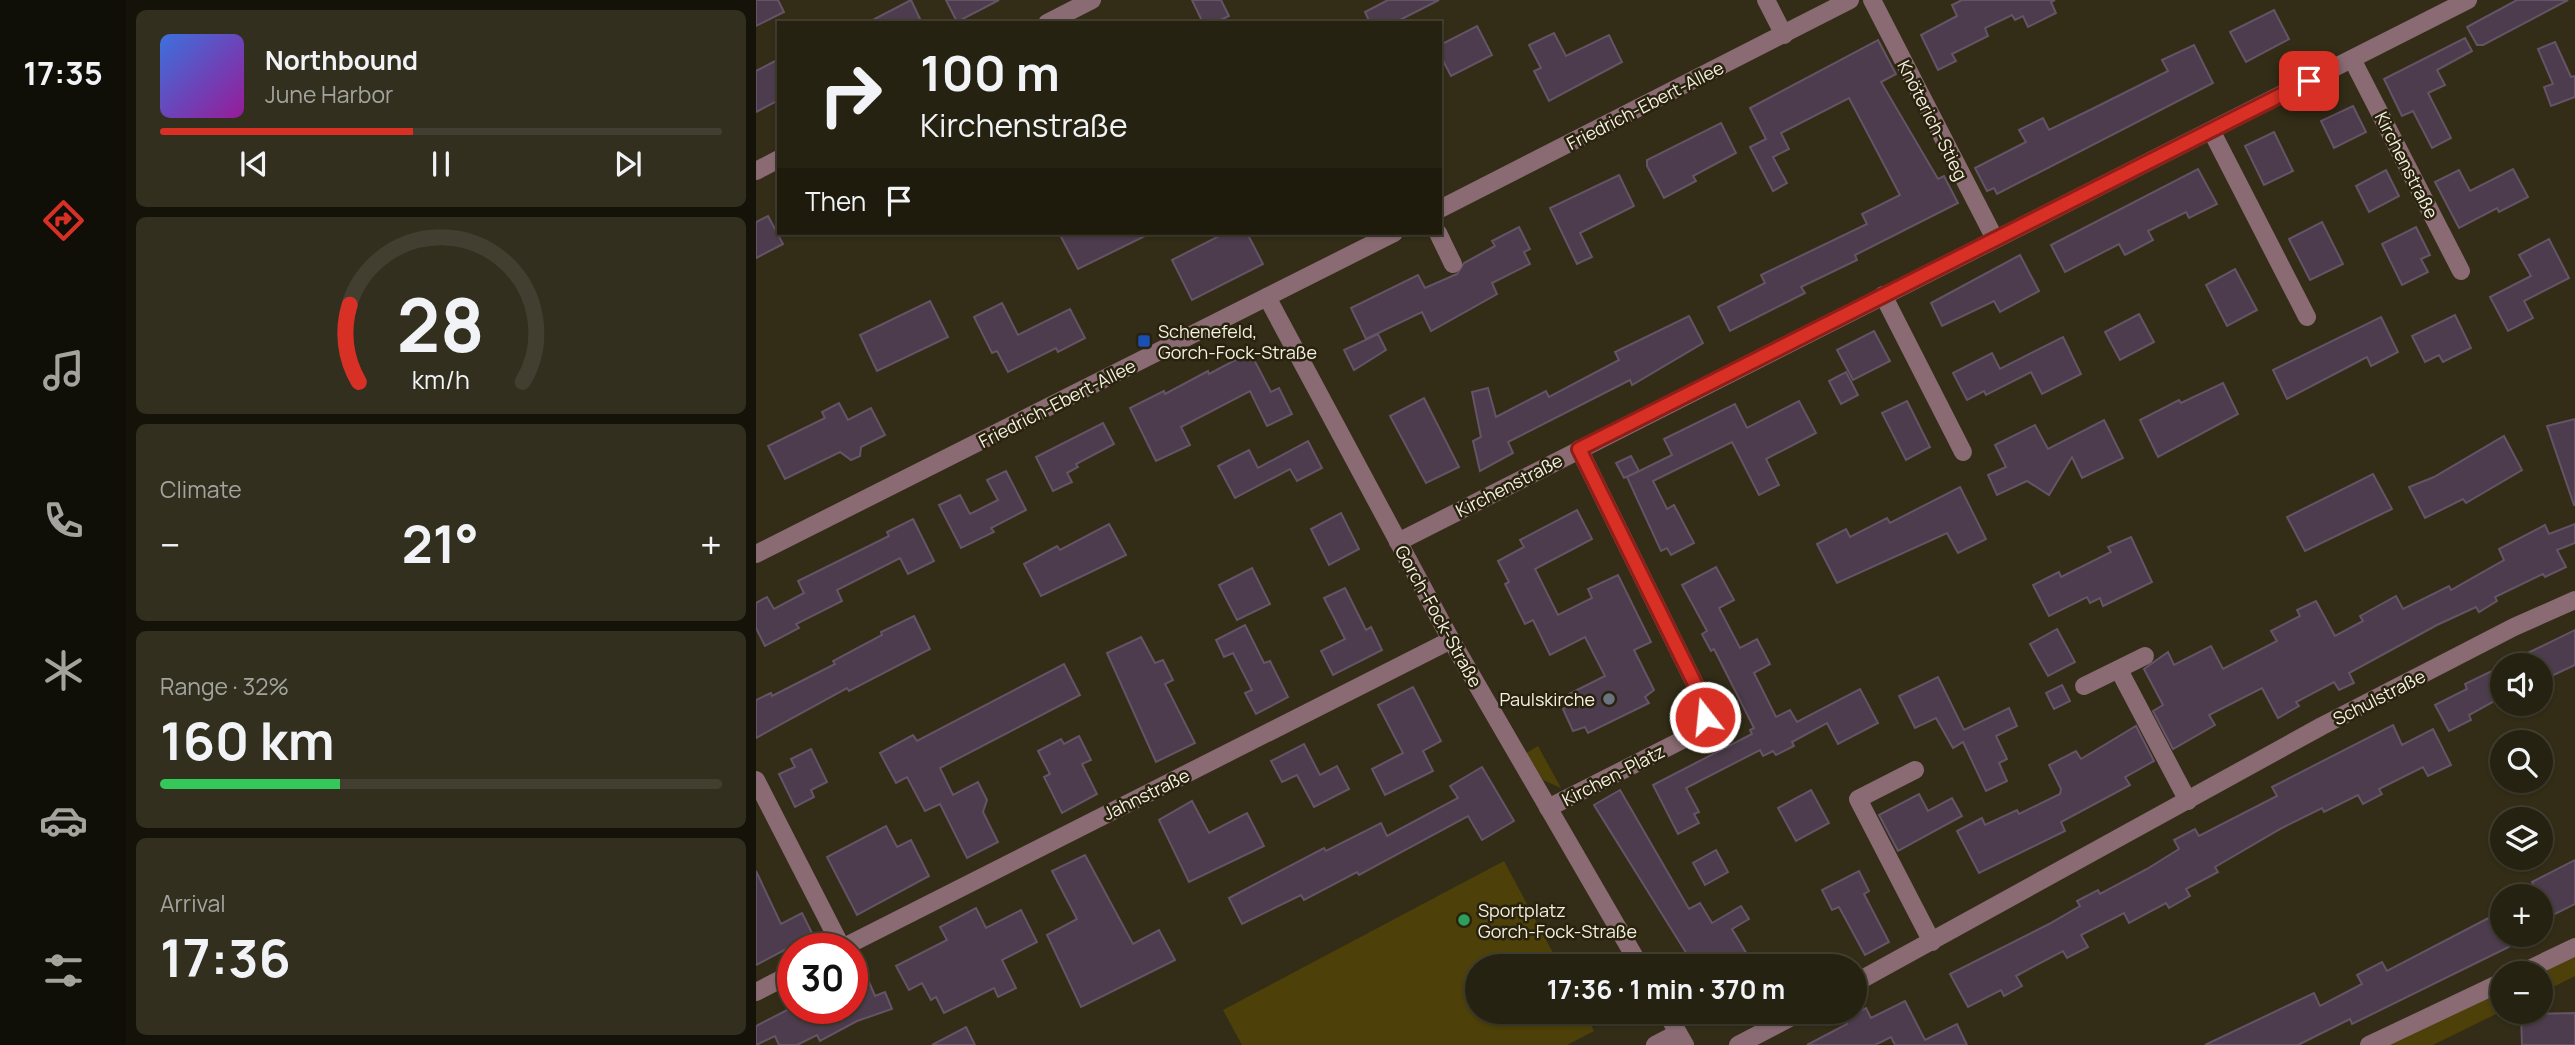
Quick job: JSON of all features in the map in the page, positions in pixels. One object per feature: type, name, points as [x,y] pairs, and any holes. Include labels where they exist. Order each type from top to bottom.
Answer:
[{"type":"street","points":[[1051,21],[1092,0]]},
{"type":"street","points":[[1766,0],[1784,35]]},
{"type":"street","name":"Friedrich-Ebert-Allee","points":[[1442,208],[1850,0]]},
{"type":"street","name":"Knöterich-Stieg","points":[[1872,0],[1995,239]]},
{"type":"street","name":"Kirchenstraße","points":[[1398,542],[2468,0]]},
{"type":"street","name":"Kirchenstraße","points":[[2352,59],[2461,271]]},
{"type":"street","points":[[2212,132],[2307,317]]},
{"type":"street","points":[[756,171],[777,160]]},
{"type":"street","name":"Friedrich-Ebert-Allee","points":[[756,554],[1390,235]]},
{"type":"street","points":[[1439,235],[1453,264]]},
{"type":"street","points":[[1883,295],[1963,452]]},
{"type":"street","name":"Gorch-Fock-Straße","points":[[1267,297],[1451,640],[1633,954]]},
{"type":"street","name":"Kirchen-Platz","points":[[1548,808],[1690,736],[1705,717],[1699,692],[1579,449]]},
{"type":"street","name":"Schulstraße","points":[[1867,977],[2377,698],[2514,627],[2575,600]]},
{"type":"street","name":"Jahnstraße","points":[[868,935],[1451,640]]},
{"type":"street","points":[[2084,687],[2145,656]]},
{"type":"street","points":[[2119,670],[2188,802]]},
{"type":"street","points":[[1915,770],[1858,799],[1932,942]]},
{"type":"street","points":[[756,779],[834,933]]},
{"type":"street","points":[[2546,961],[2575,947]]},
{"type":"street","points":[[756,992],[777,981]]},
{"type":"street","points":[[2369,1045],[2490,988]]},
{"type":"street","points":[[1738,1045],[1778,1024]]},
{"type":"street","points":[[1655,1045],[1681,1039]]},
{"type":"shaded area","points":[[1538,746],[1561,788],[1543,780],[1526,753]]},
{"type":"shaded area","name":"Sportplatz Gorch-Fock-Straße","points":[[1504,861],[1554,954],[1465,954],[1465,1024],[1590,1024],[1594,1031],[1567,1045],[1242,1045],[1223,1010]]},
{"type":"shaded area","points":[[2575,955],[2575,976],[2553,987],[2553,967]]},
{"type":"shaded area","points":[[2490,996],[2490,1017],[2433,1045],[2387,1045]]},
{"type":"building","points":[[756,0],[778,0],[784,12],[756,26]]},
{"type":"building","points":[[911,0],[921,21],[871,21]]},
{"type":"building","points":[[946,0],[999,0],[959,21]]},
{"type":"building","points":[[1192,0],[1221,0],[1229,16],[1218,21],[1202,21]]},
{"type":"building","points":[[1388,0],[1439,0],[1398,21],[1369,21],[1365,12]]},
{"type":"building","points":[[1962,0],[2055,0],[2051,2],[2056,13],[2028,27],[2023,16],[2015,20],[2012,15],[1985,28],[1988,36],[1952,54],[1956,61],[1938,70],[1921,35],[1957,16],[1952,5]]},
{"type":"building","points":[[2517,0],[2568,0],[2483,45],[2477,45],[2467,27]]},
{"type":"building","points":[[2274,10],[2289,39],[2246,62],[2230,32]]},
{"type":"building","points":[[1477,26],[1492,55],[1451,76],[1442,59],[1442,44]]},
{"type":"building","points":[[1554,33],[1566,56],[1609,35],[1622,62],[1549,101],[1534,71],[1541,68],[1529,45]]},
{"type":"building","points":[[2465,38],[2472,51],[2437,70],[2445,85],[2428,93],[2451,138],[2432,148],[2413,111],[2402,116],[2384,79]]},
{"type":"building","points":[[1878,40],[1896,74],[1881,82],[1938,179],[1944,176],[1958,203],[1855,255],[1857,260],[1801,287],[1805,293],[1730,331],[1718,307],[1765,283],[1761,275],[1867,224],[1862,214],[1900,195],[1849,98],[1781,133],[1789,149],[1773,157],[1787,183],[1773,191],[1750,147],[1766,139],[1750,108]]},
{"type":"building","points":[[2555,42],[2571,77],[2575,76],[2575,97],[2551,106],[2544,87],[2553,84],[2538,49]]},
{"type":"building","points":[[2194,45],[2213,83],[1997,194],[1994,188],[1987,191],[1975,168],[2026,142],[2019,130],[2043,118],[2049,130],[2168,71],[2162,60]]},
{"type":"building","points":[[777,60],[777,101],[756,112],[756,71]]},
{"type":"building","points":[[2353,106],[2366,132],[2334,148],[2321,121]]},
{"type":"building","points":[[1721,123],[1736,153],[1693,176],[1696,181],[1664,198],[1647,166],[1647,160]]},
{"type":"building","points":[[2274,132],[2293,171],[2264,185],[2245,146]]},
{"type":"building","points":[[2198,169],[2217,204],[2189,218],[2186,212],[2148,231],[2153,240],[2125,255],[2119,244],[2065,272],[2051,245]]},
{"type":"building","points":[[2513,169],[2528,197],[2499,212],[2497,208],[2459,228],[2435,182],[2459,170],[2470,191]]},
{"type":"building","points":[[2386,170],[2399,196],[2369,212],[2356,186]]},
{"type":"building","points":[[1619,175],[1634,206],[1580,233],[1592,257],[1577,264],[1550,208]]},
{"type":"building","points":[[768,216],[783,244],[756,258],[756,222]]},
{"type":"building","points":[[2322,222],[2343,264],[2310,280],[2289,239]]},
{"type":"building","points":[[1519,227],[1530,249],[1524,252],[1530,264],[1492,283],[1497,294],[1431,331],[1422,312],[1366,339],[1351,308],[1418,275],[1425,288],[1457,274],[1464,263],[1495,246],[1492,241]]},
{"type":"building","points":[[2416,227],[2430,255],[2421,259],[2428,272],[2402,285],[2382,244]]},
{"type":"building","points":[[1060,235],[1147,235],[1078,269]]},
{"type":"building","points":[[1221,235],[1248,235],[1263,264],[1192,300],[1172,260]]},
{"type":"building","points":[[2549,239],[2569,278],[2524,301],[2533,318],[2508,331],[2490,297],[2531,276],[2519,255]]},
{"type":"building","points":[[2020,255],[2039,291],[2000,312],[1994,301],[1942,326],[1931,303]]},
{"type":"building","points":[[2235,269],[2257,310],[2227,326],[2206,285]]},
{"type":"building","points":[[930,301],[948,337],[877,371],[860,335]]},
{"type":"building","points":[[1002,303],[1018,335],[1070,309],[1085,338],[1058,352],[1056,348],[1008,372],[997,351],[992,353],[974,317]]},
{"type":"building","points":[[2139,314],[2154,342],[2120,360],[2105,332]]},
{"type":"building","points":[[2455,315],[2471,348],[2443,362],[2439,355],[2425,362],[2412,336]]},
{"type":"building","points":[[1689,316],[1703,343],[1632,385],[1630,380],[1508,442],[1513,453],[1480,471],[1473,441],[1481,437],[1472,392],[1488,388],[1496,417],[1546,391],[1549,397],[1619,360],[1615,352]]},
{"type":"building","points":[[2381,317],[2398,352],[2371,366],[2367,357],[2287,399],[2273,370]]},
{"type":"building","points":[[1874,331],[1890,361],[1853,380],[1837,350]]},
{"type":"building","points":[[1378,334],[1386,350],[1354,370],[1344,350]]},
{"type":"building","points":[[2063,337],[2081,374],[2042,394],[2031,372],[1986,395],[1984,391],[1967,400],[1953,373],[1992,353],[2000,369]]},
{"type":"building","points":[[1250,352],[1271,392],[1279,388],[1292,414],[1267,426],[1250,391],[1181,427],[1190,445],[1156,461],[1130,408],[1164,391],[1165,394],[1208,371],[1209,374]]},
{"type":"building","points":[[1846,372],[1858,395],[1841,404],[1829,381]]},
{"type":"building","points":[[2223,383],[2238,414],[2158,457],[2140,420],[2179,400],[2181,403]]},
{"type":"building","points":[[1424,398],[1459,467],[1426,483],[1390,416]]},
{"type":"building","points":[[1799,401],[1816,433],[1766,459],[1779,485],[1759,495],[1732,442],[1653,481],[1667,509],[1674,505],[1694,543],[1671,555],[1667,548],[1661,551],[1627,477],[1672,455],[1664,439],[1735,404],[1747,428]]},
{"type":"building","points":[[1907,401],[1930,447],[1906,460],[1882,413]]},
{"type":"building","points":[[839,403],[848,420],[871,408],[885,435],[861,447],[860,456],[851,460],[840,452],[785,479],[768,446],[825,418],[822,412]]},
{"type":"building","points":[[2575,419],[2575,505],[2574,505],[2547,426]]},
{"type":"building","points":[[2104,420],[2123,458],[2082,478],[2072,457],[2049,495],[2027,481],[1997,495],[1988,475],[2006,467],[1995,445],[2035,425],[2048,449]]},
{"type":"building","points":[[1103,423],[1114,444],[1076,464],[1078,467],[1067,473],[1072,482],[1053,491],[1036,457]]},
{"type":"building","points":[[2504,436],[2522,470],[2466,503],[2463,499],[2425,518],[2409,487],[2434,477]]},
{"type":"building","points":[[1308,441],[1322,468],[1297,481],[1290,469],[1235,498],[1218,466],[1249,450],[1258,468]]},
{"type":"building","points":[[1631,456],[1639,471],[1624,478],[1616,463]]},
{"type":"building","points":[[1006,471],[1026,510],[991,528],[994,532],[961,548],[939,505],[960,495],[970,514],[998,500],[987,480]]},
{"type":"building","points":[[2373,474],[2392,509],[2305,551],[2287,517]]},
{"type":"building","points":[[1960,487],[1986,539],[1958,553],[1947,533],[1837,583],[1817,544],[1846,529],[1850,537],[1887,518],[1890,523]]},
{"type":"building","points":[[1577,510],[1592,539],[1535,569],[1558,615],[1592,598],[1588,589],[1618,575],[1651,642],[1634,650],[1654,690],[1645,697],[1649,703],[1588,733],[1585,727],[1573,731],[1563,709],[1573,702],[1569,694],[1605,676],[1585,637],[1550,655],[1533,620],[1525,624],[1505,584],[1509,582],[1498,561],[1524,547],[1520,540]]},
{"type":"building","points":[[1341,513],[1359,549],[1329,565],[1311,529]]},
{"type":"building","points":[[913,519],[934,561],[908,574],[900,558],[837,590],[842,601],[796,624],[799,628],[765,646],[756,628],[756,603],[767,597],[774,609],[804,593],[798,581],[889,536],[887,532]]},
{"type":"building","points":[[1109,524],[1126,555],[1041,596],[1024,564],[1057,546],[1060,550]]},
{"type":"building","points":[[2575,524],[2575,543],[2557,550],[2566,567],[2545,577],[2543,574],[2495,597],[2497,601],[2479,612],[2476,607],[2437,625],[2349,673],[2354,683],[2339,690],[2334,682],[2296,702],[2299,706],[2278,718],[2262,688],[2209,715],[2215,725],[2173,749],[2153,711],[2163,705],[2144,669],[2168,652],[2174,665],[2211,646],[2223,669],[2277,641],[2271,631],[2300,616],[2297,610],[2316,601],[2335,636],[2363,621],[2360,616],[2396,596],[2403,609],[2449,586],[2451,590],[2504,560],[2499,549],[2545,525],[2549,534]]},
{"type":"building","points":[[2131,537],[2152,582],[2103,606],[2100,598],[2090,603],[2087,597],[2049,616],[2033,585],[2059,572],[2061,577],[2111,552],[2108,547]]},
{"type":"building","points":[[1716,567],[1734,600],[1719,608],[1740,648],[1757,639],[1770,664],[1754,673],[1776,717],[1790,710],[1797,722],[1860,689],[1878,723],[1838,744],[1827,723],[1792,742],[1794,746],[1776,755],[1773,751],[1763,756],[1760,750],[1686,788],[1699,812],[1694,814],[1699,823],[1678,834],[1653,785],[1752,734],[1750,730],[1754,728],[1714,649],[1711,651],[1702,634],[1707,631],[1682,585]]},
{"type":"building","points":[[1252,568],[1270,604],[1237,620],[1219,585]]},
{"type":"building","points":[[1345,588],[1366,630],[1371,627],[1382,650],[1333,675],[1321,651],[1345,639],[1324,598]]},
{"type":"building","points":[[914,616],[930,649],[849,691],[847,688],[756,738],[756,700],[771,693],[772,696],[835,664],[833,661]]},
{"type":"building","points":[[1245,625],[1264,663],[1270,661],[1288,697],[1256,714],[1245,693],[1252,690],[1233,653],[1224,657],[1216,640]]},
{"type":"building","points":[[2057,629],[2075,662],[2048,676],[2030,644]]},
{"type":"building","points":[[2575,630],[2575,665],[2553,675],[2553,653],[2528,653]]},
{"type":"building","points":[[1141,637],[1155,663],[1163,660],[1173,680],[1165,684],[1195,743],[1156,762],[1107,653]]},
{"type":"building","points":[[1064,664],[1080,695],[940,768],[953,795],[978,782],[987,800],[983,812],[998,842],[967,858],[940,804],[925,811],[907,777],[896,783],[880,753],[913,735],[917,741]]},
{"type":"building","points":[[2490,672],[2490,704],[2469,715],[2471,720],[2449,731],[2435,705],[2467,689],[2465,684]]},
{"type":"building","points":[[1938,677],[1964,730],[2009,708],[2017,726],[1996,736],[2007,759],[1999,763],[2007,781],[1986,791],[1963,742],[1953,748],[1936,718],[1915,728],[1899,696]]},
{"type":"building","points":[[2062,685],[2070,701],[2054,709],[2046,693]]},
{"type":"building","points":[[1413,687],[1441,741],[1423,751],[1433,771],[1385,795],[1372,769],[1403,753],[1378,705]]},
{"type":"building","points":[[2393,725],[2402,745],[2433,729],[2451,765],[2428,776],[2423,767],[2379,789],[2382,794],[2363,804],[2358,795],[2324,812],[2322,808],[2282,828],[2215,867],[2218,872],[2186,889],[2190,896],[2169,908],[2166,903],[2129,923],[2124,913],[2081,935],[2088,947],[2067,958],[2063,951],[2016,976],[2022,986],[2004,996],[2001,990],[1968,1007],[1950,974],[2049,924],[2080,906],[2077,901],[2098,890],[2100,894],[2147,869],[2179,849],[2174,840],[2195,829],[2199,836],[2277,796],[2272,787]]},
{"type":"building","points":[[2136,726],[2154,761],[2125,777],[2130,785],[2061,822],[2065,831],[1979,873],[1957,831],[1982,818],[1985,825],[2017,810],[2019,814],[2060,794],[2061,789],[2049,765],[2076,751],[2081,759]]},
{"type":"building","points":[[1079,736],[1091,760],[1082,764],[1097,794],[1062,813],[1044,777],[1050,774],[1038,751],[1061,739],[1064,744]]},
{"type":"building","points":[[1304,744],[1320,775],[1337,766],[1349,789],[1314,807],[1297,775],[1282,782],[1271,761]]},
{"type":"building","points":[[811,749],[827,782],[811,790],[814,797],[795,807],[779,774],[795,767],[791,759]]},
{"type":"building","points":[[1482,767],[1514,821],[1482,840],[1468,816],[1359,875],[1357,872],[1304,900],[1301,895],[1242,924],[1229,898],[1324,848],[1326,851],[1381,823],[1387,836],[1458,798],[1450,786]]},
{"type":"building","points":[[1620,790],[1689,909],[1700,903],[1712,923],[1741,906],[1749,919],[1732,929],[1747,954],[1687,954],[1594,805]]},
{"type":"building","points":[[1811,790],[1829,823],[1796,841],[1778,808]]},
{"type":"building","points":[[1919,794],[1928,811],[1952,798],[1962,816],[1898,851],[1879,815]]},
{"type":"building","points":[[1192,801],[1209,833],[1247,813],[1264,846],[1189,882],[1159,820]]},
{"type":"building","points":[[886,826],[897,847],[911,840],[929,876],[857,915],[827,857]]},
{"type":"building","points":[[1716,850],[1728,872],[1705,885],[1693,863]]},
{"type":"building","points":[[1085,855],[1133,944],[1159,930],[1175,960],[1081,1007],[1047,935],[1077,919],[1052,871]]},
{"type":"building","points":[[2575,860],[2575,904],[2553,915],[2553,884],[2532,882]]},
{"type":"building","points":[[756,871],[781,924],[802,913],[812,933],[777,933],[777,954],[756,965]]},
{"type":"building","points":[[1859,871],[1869,891],[1864,894],[1889,942],[1864,954],[1839,907],[1832,910],[1822,890]]},
{"type":"building","points":[[976,908],[986,928],[1021,910],[1037,942],[1002,960],[1016,988],[998,997],[994,988],[944,1013],[936,997],[931,1000],[922,983],[909,990],[896,966],[947,940],[940,927]]},
{"type":"building","points":[[2490,917],[2490,947],[2509,947],[2352,1024],[2350,1019],[2298,1045],[2205,1045],[2314,993],[2320,1006],[2362,984],[2357,975],[2382,962],[2387,971]]},
{"type":"building","points":[[868,979],[875,996],[885,992],[892,1009],[868,1017]]},
{"type":"building","points":[[1905,1001],[1925,1040],[1957,1024],[1967,1045],[1895,1045],[1891,1037],[1875,1045],[1807,1045],[1847,1024],[1867,1024],[1867,1010],[1871,1018]]},
{"type":"building","points":[[2553,1013],[2575,1013],[2575,1045],[2522,1045],[2521,1024],[2553,1024]]},
{"type":"building","points":[[777,1015],[777,1024],[851,1024],[820,1041],[817,1035],[797,1045],[779,1045],[775,1036],[756,1045],[756,1026]]},
{"type":"building","points":[[966,1027],[975,1045],[932,1045]]},
{"type":"place","name":"Schenefeld, Gorch-Fock-Straße","points":[[1144,341]]},
{"type":"place","name":"Paulskirche","points":[[1609,699]]},
{"type":"place","name":"Sportplatz Gorch-Fock-Straße","points":[[1464,920]]},
{"type":"route","points":[[1705,717],[1699,692],[1579,449],[2309,81]]}]
